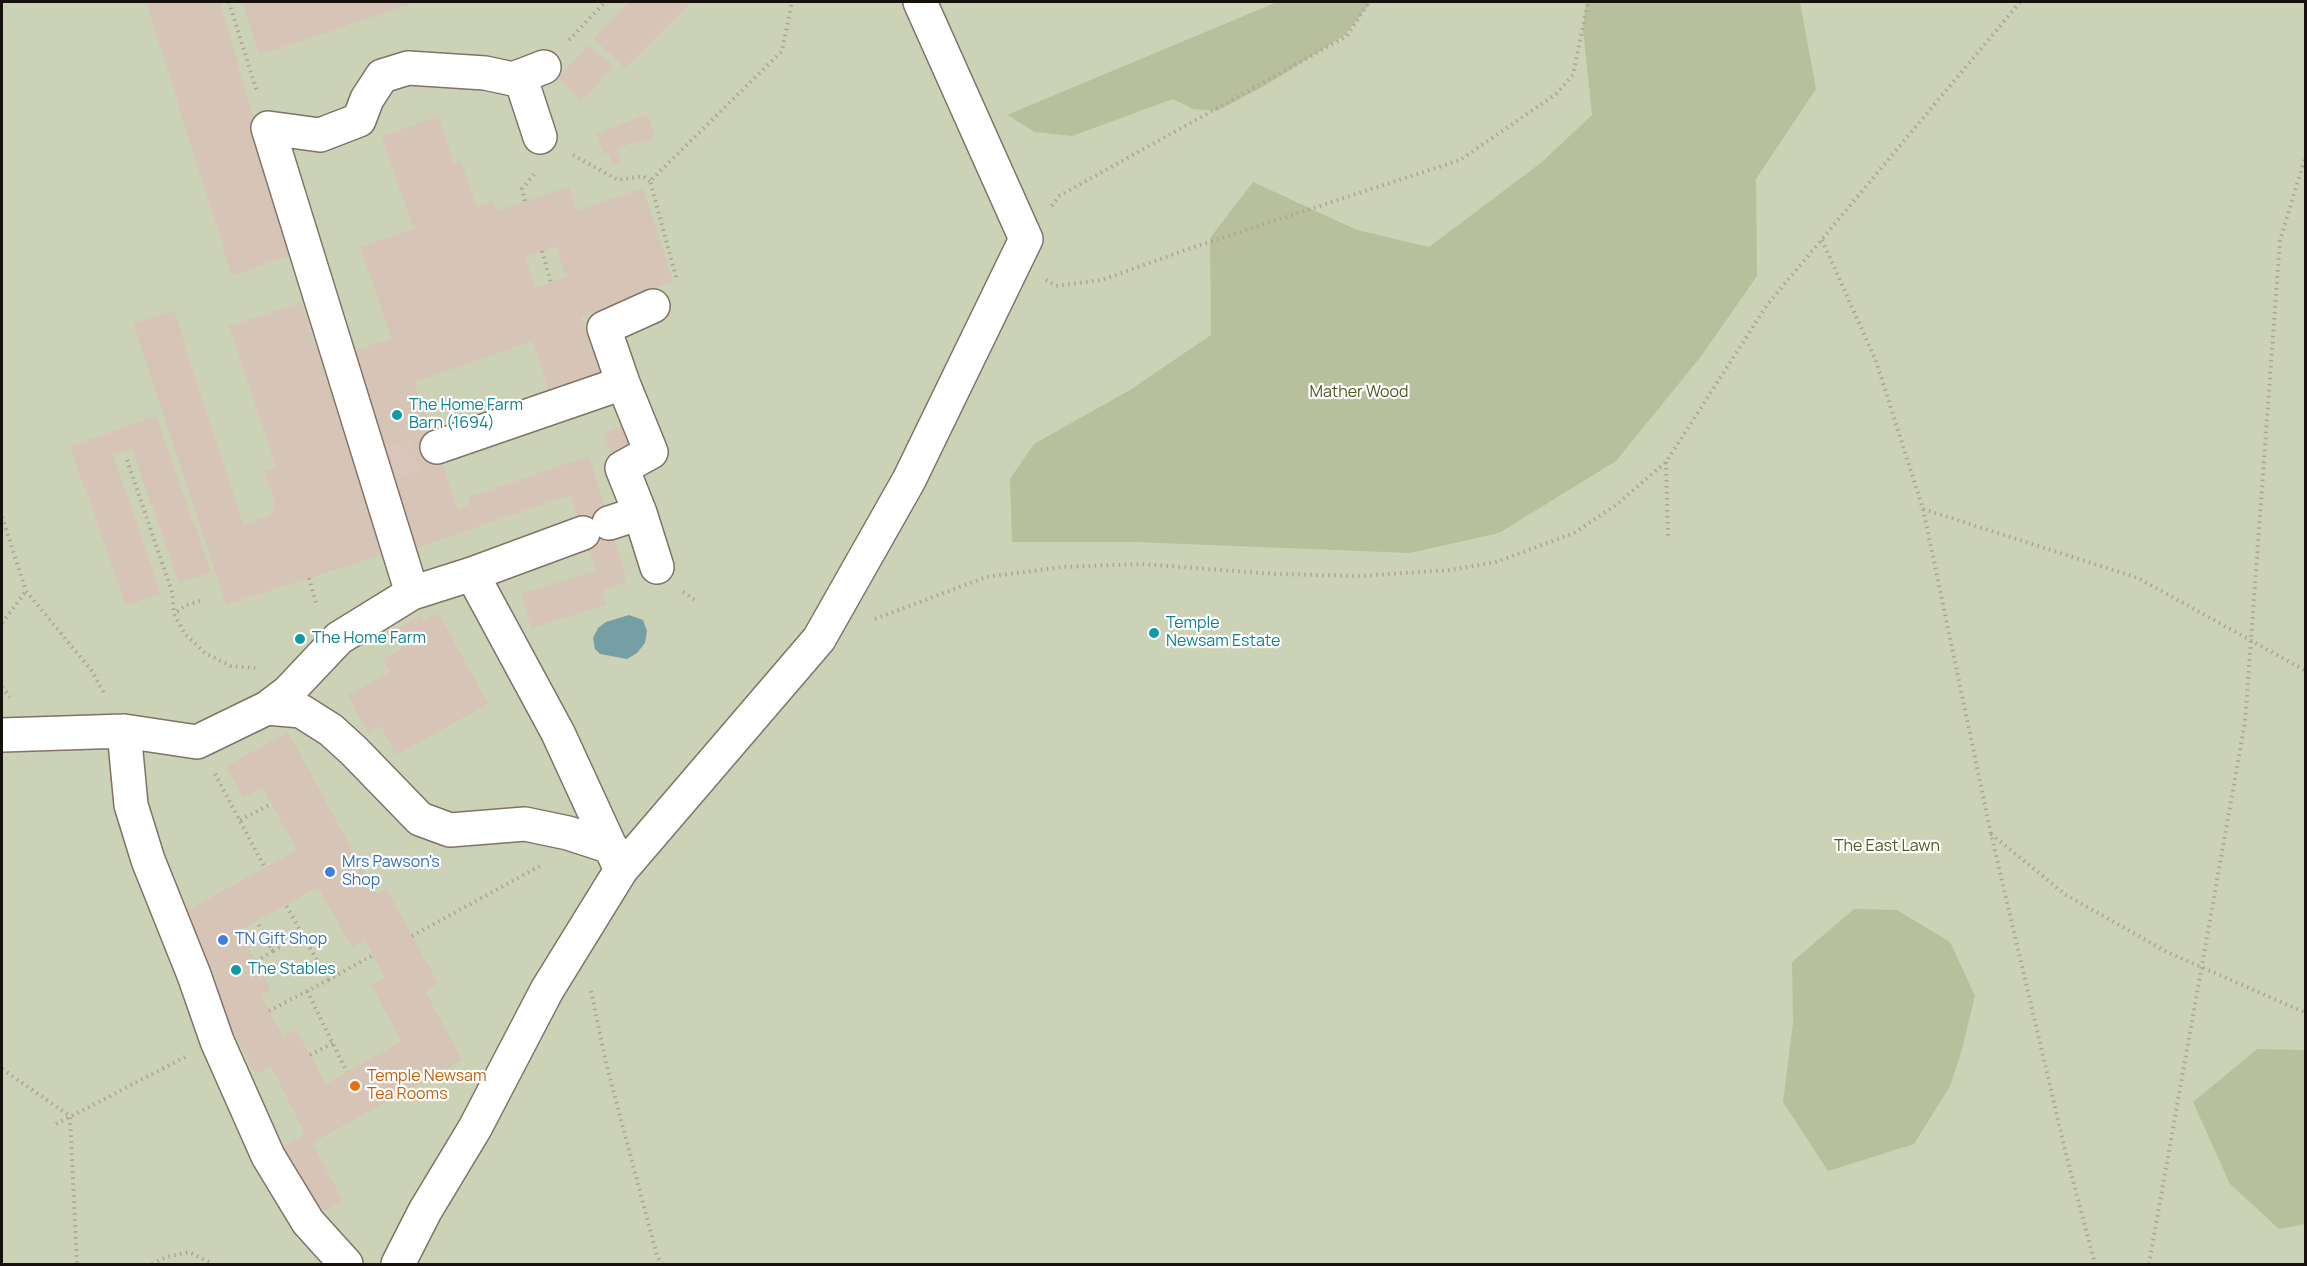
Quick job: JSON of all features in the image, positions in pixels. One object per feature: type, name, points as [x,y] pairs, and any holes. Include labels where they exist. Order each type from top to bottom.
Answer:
[{"type":"street","points":[[398,1264],[425,1211],[475,1128],[546,990],[580,938],[616,858],[819,639],[909,480],[1022,249],[920,2]]},
{"type":"street","points":[[412,593],[380,468],[268,128],[320,135],[358,120],[367,99],[382,76],[408,68],[485,73],[513,79],[532,72],[540,137]]},
{"type":"street","points":[[653,306],[604,328],[651,452],[622,468],[640,513],[657,567]]},
{"type":"street","points":[[436,447],[623,383]]},
{"type":"street","points":[[2,735],[124,731],[197,742],[267,708],[288,692],[339,638],[412,593],[472,574],[640,513]]},
{"type":"street","points":[[472,574],[558,733],[616,858]]},
{"type":"street","points":[[267,708],[301,711],[331,730],[420,819],[450,830],[525,824],[568,833],[616,858]]},
{"type":"street","points":[[124,731],[131,805],[145,849],[217,1041],[268,1156],[308,1222],[346,1264]]},
{"type":"path","points":[[229,2],[268,128]]},
{"type":"path","points":[[532,72],[605,2]]},
{"type":"path","points":[[650,181],[782,51],[792,2]]},
{"type":"path","points":[[1370,2],[1347,36],[1059,196],[1022,249],[1036,274],[1056,286],[1102,280],[1191,248],[1460,160],[1556,94],[1573,75],[1588,2]]},
{"type":"path","points":[[819,639],[986,577],[1062,567],[1141,564],[1275,574],[1360,576],[1450,570],[1496,562],[1574,533],[1616,505],[1666,462],[1767,305],[2020,2]]},
{"type":"path","points":[[540,137],[618,180],[642,176],[650,181],[678,285],[660,293],[653,306]]},
{"type":"path","points":[[2149,1264],[2245,722],[2280,240],[2306,155]]},
{"type":"path","points":[[1822,240],[1876,361],[1923,508],[1990,834],[2066,1154],[2095,1264]]},
{"type":"path","points":[[542,251],[551,283]]},
{"type":"path","points":[[127,460],[172,592],[174,614],[185,634],[205,653],[231,666],[255,668]]},
{"type":"path","points":[[1666,462],[1668,536]]},
{"type":"path","points":[[1923,508],[2138,578],[2306,671]]},
{"type":"path","points":[[2,517],[26,591],[92,671],[124,731]]},
{"type":"path","points":[[2,623],[26,591]]},
{"type":"path","points":[[174,614],[186,605],[200,601]]},
{"type":"path","points":[[197,742],[265,868]]},
{"type":"path","points":[[240,820],[271,804]]},
{"type":"path","points":[[1990,834],[2066,895],[2167,952],[2306,1013]]},
{"type":"path","points":[[412,936],[542,865]]},
{"type":"path","points":[[286,905],[328,980]]},
{"type":"path","points":[[257,921],[273,951]]},
{"type":"path","points":[[256,962],[302,934]]},
{"type":"path","points":[[580,938],[606,1063],[657,1256],[662,1264]]},
{"type":"path","points":[[269,1011],[373,955]]},
{"type":"path","points":[[307,991],[347,1072]]},
{"type":"path","points":[[56,1124],[217,1041]]},
{"type":"path","points":[[310,1056],[333,1043]]},
{"type":"path","points":[[2,1069],[70,1116]]},
{"type":"path","points":[[70,1116],[77,1264]]},
{"type":"path","points":[[152,1264],[166,1257],[189,1252],[213,1264]]},
{"type":"green space","name":"Temple Newsam Estate","points":[[2,2],[2305,2],[2305,1264],[2,1264]]},
{"type":"green space","points":[[1277,2],[1371,2],[1345,35],[1266,85],[1217,111],[1193,109],[1173,99],[1072,136],[1035,132],[1007,115]]},
{"type":"green space","name":"Mather Wood","points":[[1586,2],[1800,2],[1816,89],[1756,179],[1757,276],[1702,355],[1616,461],[1499,533],[1410,553],[1135,542],[1012,542],[1010,479],[1034,444],[1130,390],[1211,335],[1210,238],[1253,182],[1357,230],[1429,247],[1542,162],[1592,115],[1583,28]]},
{"type":"green space","points":[[1854,909],[1897,910],[1950,942],[1975,996],[1950,1086],[1914,1144],[1828,1171],[1783,1102],[1793,1022],[1792,962]]},
{"type":"green space","points":[[2257,1049],[2305,1050],[2305,1224],[2279,1229],[2230,1184],[2193,1102]]},
{"type":"water","points":[[629,615],[643,620],[647,631],[645,643],[637,653],[627,659],[600,654],[595,649],[593,638],[598,628],[606,622]]},
{"type":"building","points":[[146,2],[220,2],[293,254],[232,276]]},
{"type":"building","points":[[242,2],[416,2],[260,55]]},
{"type":"building","points":[[629,2],[691,2],[625,68],[593,38]]},
{"type":"building","points":[[589,45],[613,67],[581,101],[558,78]]},
{"type":"building","points":[[647,114],[655,134],[651,135],[653,140],[642,144],[640,140],[617,149],[622,162],[613,165],[608,153],[604,154],[596,134]]},
{"type":"building","points":[[438,116],[454,164],[461,161],[477,207],[493,201],[496,211],[569,187],[576,211],[643,188],[673,281],[581,317],[602,378],[551,397],[532,341],[414,382],[458,509],[470,504],[468,497],[589,456],[627,581],[602,591],[606,605],[531,628],[521,594],[595,571],[571,495],[413,549],[347,353],[392,338],[360,247],[414,229],[381,137]],"holes":[[[556,246],[566,277],[536,288],[525,257]]]},
{"type":"building","points":[[301,302],[383,554],[226,605],[134,324],[174,311],[243,524],[271,515],[276,503],[264,471],[276,467],[229,326]]},
{"type":"building","points":[[156,416],[211,572],[179,583],[132,449],[113,456],[161,593],[126,606],[70,446]]},
{"type":"building","points":[[623,425],[633,446],[613,455],[603,434]]},
{"type":"building","points":[[438,612],[488,704],[396,755],[381,726],[368,733],[348,695],[390,672],[383,659],[402,649],[392,631],[421,615],[424,620]]},
{"type":"building","name":"The Stables","points":[[288,732],[376,894],[386,889],[438,983],[425,991],[462,1060],[312,1143],[343,1201],[317,1215],[280,1148],[305,1134],[271,1066],[256,1074],[209,988],[218,982],[181,914],[297,850],[262,787],[243,798],[226,766]],"holes":[[[318,887],[352,947],[365,940],[385,978],[371,985],[402,1041],[326,1084],[296,1030],[283,1037],[260,995],[271,989],[239,931]]]},
{"type":"tunnel","points":[[385,466],[437,447]]},
{"type":"place","name":"The Home Farm Barn (1694)","points":[[397,415]]},
{"type":"place","name":"Temple Newsam Estate","points":[[1154,633]]},
{"type":"place","name":"The Home Farm","points":[[300,639]]},
{"type":"place","name":"Mrs Pawson's Shop","points":[[330,872]]},
{"type":"place","name":"TN Gift Shop","points":[[223,940]]},
{"type":"place","name":"The Stables","points":[[236,970]]},
{"type":"place","name":"Temple Newsam Tea Rooms","points":[[355,1086]]},
{"type":"park label","name":"The East Lawn","points":[[1887,847]]}]
